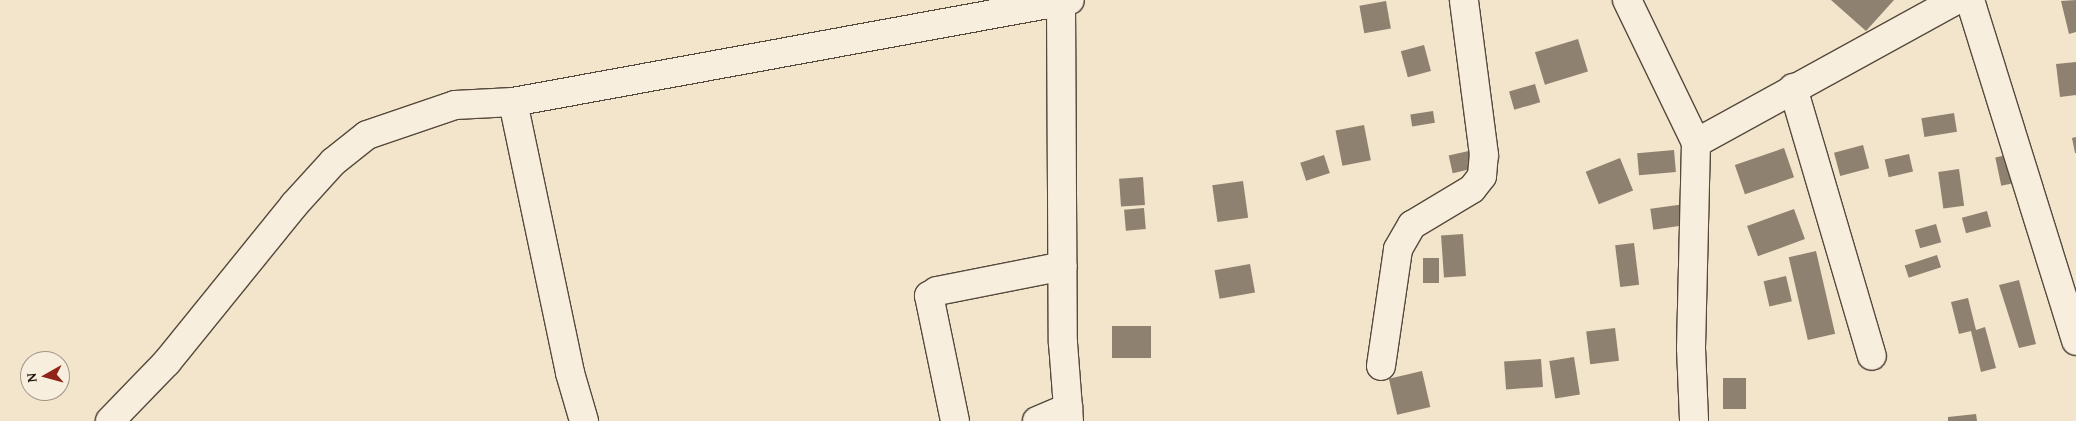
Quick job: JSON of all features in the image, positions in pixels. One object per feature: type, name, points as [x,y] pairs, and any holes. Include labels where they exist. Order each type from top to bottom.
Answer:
[{"type":"street","points":[[1381,366],[1398,249],[1412,225],[1472,189],[1482,176],[1484,155],[1464,0]]},
{"type":"street","points":[[1627,0],[1696,143],[1691,348],[1694,421]]},
{"type":"street","points":[[1696,143],[1956,0]]},
{"type":"street","points":[[1970,0],[2076,341]]},
{"type":"street","points":[[110,421],[166,362],[294,205],[340,156],[367,135],[455,105],[513,102],[1025,4],[1066,1],[1063,266],[1069,414],[1037,421]]},
{"type":"street","points":[[1793,88],[1872,356]]},
{"type":"street","points":[[513,102],[570,373],[584,421]]},
{"type":"street","points":[[955,421],[929,296],[937,291],[1063,266]]},
{"type":"building","points":[[1831,0],[1894,0],[1866,31]]},
{"type":"building","points":[[2076,0],[2076,32],[2069,34],[2061,1]]},
{"type":"building","points":[[1386,1],[1391,29],[1364,33],[1359,6]]},
{"type":"building","points":[[1578,39],[1588,72],[1545,85],[1535,52]]},
{"type":"building","points":[[1424,45],[1431,71],[1408,77],[1401,51]]},
{"type":"building","points":[[2076,62],[2076,95],[2060,97],[2056,64]]},
{"type":"building","points":[[1535,84],[1540,102],[1514,110],[1509,91]]},
{"type":"building","points":[[1433,111],[1435,123],[1412,126],[1410,115]]},
{"type":"building","points":[[1954,113],[1957,132],[1924,137],[1921,118]]},
{"type":"building","points":[[1364,125],[1371,160],[1342,166],[1336,131]]},
{"type":"building","points":[[2076,137],[2076,153],[2075,153],[2072,138]]},
{"type":"building","points":[[1863,145],[1869,168],[1840,176],[1834,153]]},
{"type":"building","points":[[1784,148],[1794,177],[1745,194],[1735,165]]},
{"type":"building","points":[[1473,150],[1477,168],[1453,173],[1449,156]]},
{"type":"building","points":[[1674,150],[1676,172],[1639,175],[1637,153]]},
{"type":"building","points":[[1909,154],[1913,172],[1889,177],[1885,160]]},
{"type":"building","points":[[1324,155],[1330,173],[1306,181],[1300,163]]},
{"type":"building","points":[[2007,155],[2013,183],[2001,186],[1995,157]]},
{"type":"building","points":[[1620,158],[1633,190],[1599,204],[1586,172]]},
{"type":"building","points":[[1959,169],[1964,206],[1943,209],[1938,172]]},
{"type":"building","points":[[1143,177],[1145,205],[1121,207],[1119,179]]},
{"type":"building","points":[[1243,181],[1248,218],[1217,222],[1212,185]]},
{"type":"building","points":[[1685,204],[1688,225],[1653,230],[1650,209]]},
{"type":"building","points":[[1144,208],[1146,229],[1126,231],[1124,210]]},
{"type":"building","points":[[1794,209],[1805,239],[1758,256],[1747,226]]},
{"type":"building","points":[[1987,211],[1991,226],[1966,233],[1962,218]]},
{"type":"building","points":[[1936,224],[1941,242],[1920,248],[1915,230]]},
{"type":"building","points":[[1463,234],[1466,276],[1444,277],[1441,236]]},
{"type":"building","points":[[1634,243],[1639,285],[1620,287],[1615,245]]},
{"type":"building","points":[[1816,251],[1835,334],[1808,340],[1789,257]]},
{"type":"building","points":[[1937,255],[1941,267],[1909,278],[1905,266]]},
{"type":"building","points":[[1423,258],[1439,258],[1439,283],[1423,283]]},
{"type":"building","points":[[1250,264],[1255,293],[1220,299],[1215,270]]},
{"type":"building","points":[[1786,276],[1792,301],[1769,307],[1764,281]]},
{"type":"building","points":[[2019,280],[2036,344],[2019,348],[1999,285]]},
{"type":"building","points":[[1968,298],[1976,330],[1985,327],[1996,368],[1981,372],[1971,331],[1959,334],[1951,302]]},
{"type":"building","points":[[1112,326],[1151,326],[1151,358],[1112,358]]},
{"type":"building","points":[[1615,328],[1619,361],[1590,364],[1586,332]]},
{"type":"building","points":[[1574,357],[1580,395],[1555,398],[1549,361]]},
{"type":"building","points":[[1541,359],[1543,387],[1506,390],[1504,362]]},
{"type":"building","points":[[1422,371],[1430,407],[1397,415],[1389,379]]},
{"type":"building","points":[[1723,378],[1746,378],[1746,409],[1723,409]]},
{"type":"building","points":[[1976,414],[1977,421],[1948,421],[1948,417]]}]
